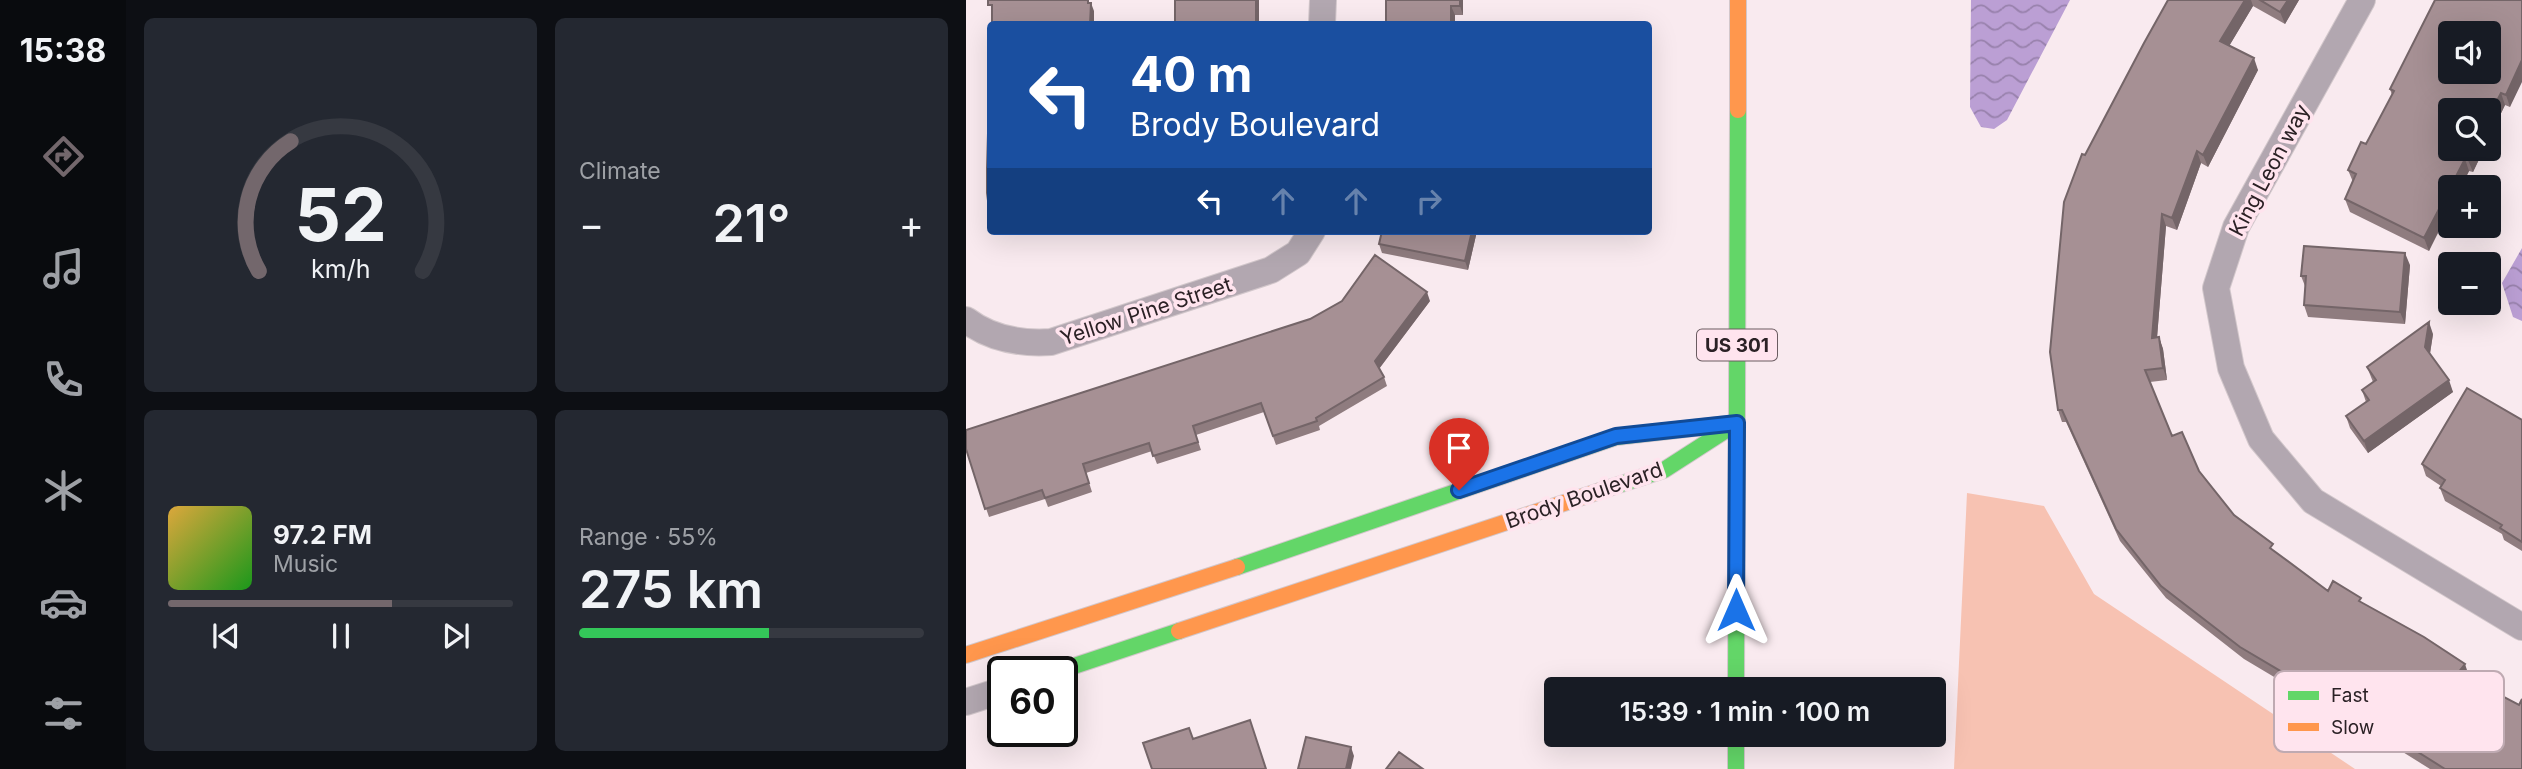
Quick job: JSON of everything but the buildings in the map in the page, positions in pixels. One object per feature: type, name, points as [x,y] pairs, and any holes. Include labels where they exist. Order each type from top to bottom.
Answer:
[{"type":"street","points":[[1322,21],[1323,0]]},
{"type":"street","name":"US 301","points":[[1736,677],[1738,0]]},
{"type":"street","name":"King Leon way","points":[[2361,0],[2236,227],[2216,288],[2231,368],[2261,439],[2313,501],[2522,627]]},
{"type":"street","name":"Yellow Pine Street","points":[[968,327],[1007,340],[1051,342],[1271,270],[1298,253],[1309,235]]},
{"type":"street","name":"Brody Boulevard","points":[[966,655],[1224,571],[1616,436],[1737,423]]},
{"type":"street","name":"Brody Boulevard","points":[[1078,665],[1664,470],[1737,423]]},
{"type":"street","points":[[966,702],[987,695]]},
{"type":"street","points":[[1736,747],[1736,769]]},
{"type":"shaded area","points":[[1967,493],[2044,506],[2094,594],[2274,715],[2274,752],[2330,752],[2355,769],[1954,769]]},
{"type":"water","points":[[1971,0],[2070,0],[2007,120],[1994,129],[1981,127],[1970,107]]},
{"type":"water","points":[[2522,248],[2522,321],[2513,317],[2502,283]]},
{"type":"traffic: fast","points":[[1736,677],[1738,110]]},
{"type":"traffic: fast","points":[[1237,567],[1616,437],[1737,423],[1664,470],[1600,491]]},
{"type":"traffic: fast","points":[[1078,665],[1179,631]]},
{"type":"traffic: fast","points":[[1736,747],[1736,769]]},
{"type":"traffic: slow","points":[[1738,0],[1738,110]]},
{"type":"traffic: slow","points":[[1179,631],[1600,491]]},
{"type":"traffic: slow","points":[[966,655],[1237,567]]},
{"type":"route","points":[[1459,490],[1616,436],[1737,423],[1736,610]]}]
